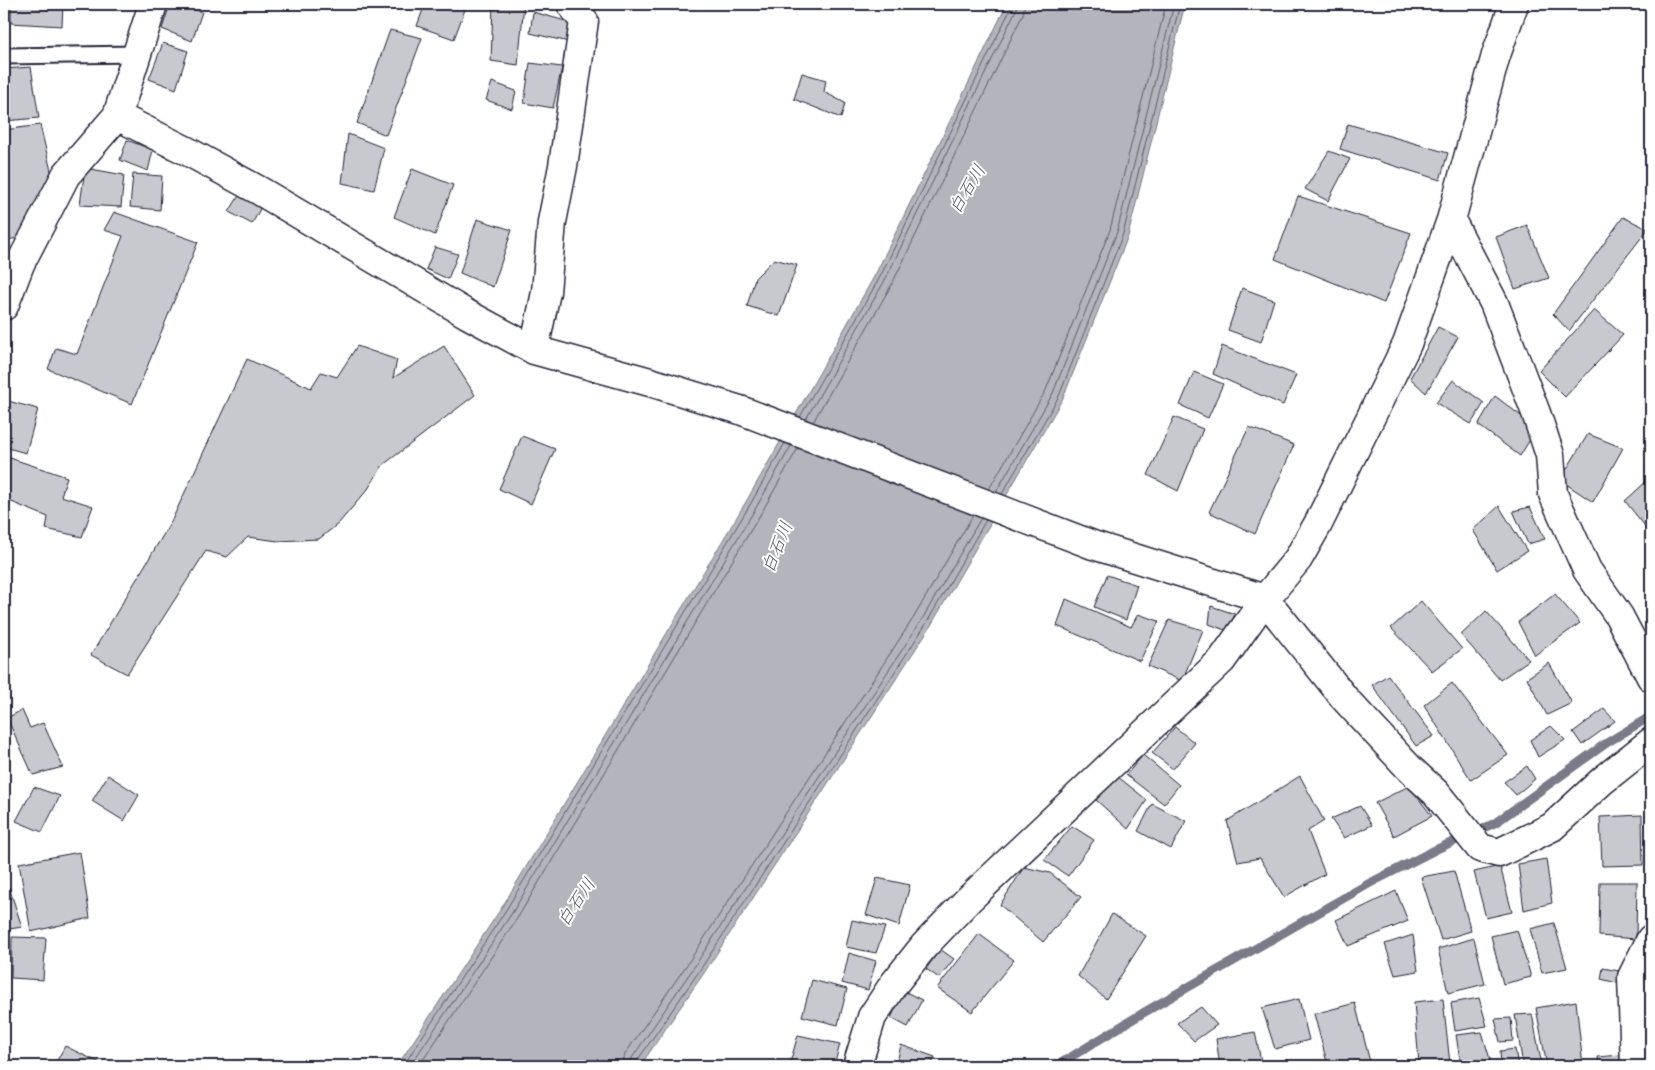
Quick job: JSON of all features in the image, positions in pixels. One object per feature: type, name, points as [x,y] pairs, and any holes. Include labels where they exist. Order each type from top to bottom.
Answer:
[{"type":"street","points":[[4,306],[20,264],[66,175],[116,116],[153,4]]},
{"type":"street","points":[[534,350],[546,292],[552,222],[573,100],[584,21],[571,4]]},
{"type":"street","points":[[857,1066],[872,1017],[892,985],[924,946],[968,900],[1222,660],[1264,599],[1298,559],[1318,524],[1407,344],[1451,220],[1496,55],[1514,4]]},
{"type":"street","points":[[116,116],[187,151],[260,191],[467,314],[534,350],[650,382],[740,410],[1093,545],[1264,599],[1346,700],[1403,762],[1436,793],[1480,848],[1499,853],[1552,827],[1602,781],[1651,742]]},
{"type":"street","points":[[1451,220],[1494,304],[1536,414],[1550,455],[1553,494],[1587,570],[1619,616],[1651,676]]},
{"type":"street","points":[[1635,1066],[1632,977],[1651,939]]},
{"type":"lane","points":[[4,56],[137,54]]},
{"type":"water","name":"白石川","points":[[1007,4],[1185,4],[1128,236],[1063,398],[930,627],[704,973],[640,1066],[397,1066],[502,907],[747,500],[875,275]]},
{"type":"building","points":[[11,4],[63,4],[62,26],[11,23]]},
{"type":"building","points":[[170,4],[202,12],[192,41],[162,29]]},
{"type":"building","points":[[425,4],[467,4],[454,39],[417,26]]},
{"type":"building","points":[[493,4],[524,4],[518,65],[491,61]]},
{"type":"building","points":[[533,12],[573,23],[569,42],[530,33]]},
{"type":"building","points":[[390,30],[422,38],[386,135],[357,123]]},
{"type":"building","points":[[163,43],[188,51],[176,89],[149,79]]},
{"type":"building","points":[[530,63],[562,67],[553,108],[524,103]]},
{"type":"building","points":[[31,67],[39,118],[4,121],[4,69]]},
{"type":"building","points":[[802,73],[826,80],[824,92],[845,103],[841,118],[794,99]]},
{"type":"building","points":[[492,82],[516,91],[512,109],[486,100]]},
{"type":"building","points":[[1348,124],[1448,153],[1440,180],[1340,149]]},
{"type":"building","points":[[40,125],[52,175],[21,238],[4,240],[4,130]]},
{"type":"building","points":[[348,134],[384,148],[374,190],[342,183]]},
{"type":"building","points":[[127,140],[153,150],[148,171],[120,160]]},
{"type":"building","points":[[1329,151],[1350,159],[1328,201],[1305,189]]},
{"type":"building","points":[[85,168],[124,175],[121,207],[80,205]]},
{"type":"building","points":[[412,169],[453,185],[435,235],[394,217]]},
{"type":"building","points":[[133,174],[162,176],[160,210],[130,207]]},
{"type":"building","points":[[240,194],[261,207],[252,224],[229,212]]},
{"type":"building","points":[[1298,196],[1411,233],[1384,303],[1275,259]]},
{"type":"building","points":[[114,212],[198,242],[132,404],[48,369],[56,348],[77,354],[123,236],[104,230]]},
{"type":"building","points":[[1623,217],[1648,229],[1569,331],[1553,314]]},
{"type":"building","points":[[477,219],[512,230],[493,287],[460,273]]},
{"type":"building","points":[[1527,225],[1549,278],[1515,289],[1496,237]]},
{"type":"building","points":[[435,247],[458,254],[448,279],[426,269]]},
{"type":"building","points":[[774,259],[797,265],[779,316],[747,306],[755,278]]},
{"type":"building","points":[[1242,288],[1274,300],[1261,342],[1228,330]]},
{"type":"building","points":[[1594,310],[1623,335],[1565,397],[1539,371]]},
{"type":"building","points":[[1438,327],[1458,337],[1426,393],[1410,378]]},
{"type":"building","points":[[357,346],[397,360],[393,378],[444,346],[475,395],[383,465],[368,489],[339,523],[319,539],[278,541],[248,537],[227,557],[206,551],[127,674],[91,655],[171,522],[247,359],[311,388],[321,372],[337,377]]},
{"type":"building","points":[[1222,346],[1296,375],[1283,405],[1213,374]]},
{"type":"building","points":[[1194,372],[1223,384],[1208,418],[1180,405]]},
{"type":"building","points":[[1453,380],[1484,403],[1471,424],[1436,403]]},
{"type":"building","points":[[1495,396],[1537,428],[1520,456],[1478,425]]},
{"type":"building","points":[[4,400],[38,409],[26,453],[4,447]]},
{"type":"building","points":[[1174,417],[1203,429],[1178,491],[1148,475]]},
{"type":"building","points":[[1249,427],[1294,445],[1255,534],[1209,512]]},
{"type":"building","points":[[1588,434],[1623,448],[1593,502],[1560,480]]},
{"type":"building","points":[[522,436],[555,449],[531,504],[499,489]]},
{"type":"building","points":[[4,456],[67,477],[61,496],[93,506],[82,537],[46,529],[48,517],[4,499]]},
{"type":"building","points":[[1649,479],[1651,481],[1651,528],[1648,530],[1625,501]]},
{"type":"building","points":[[1499,506],[1527,551],[1497,570],[1473,530]]},
{"type":"building","points":[[1530,507],[1545,539],[1528,544],[1513,511]]},
{"type":"building","points":[[1107,575],[1137,585],[1126,620],[1094,607]]},
{"type":"building","points":[[1555,594],[1580,623],[1535,655],[1518,622]]},
{"type":"building","points":[[1066,599],[1131,627],[1138,614],[1159,621],[1140,661],[1057,626]]},
{"type":"building","points":[[1421,601],[1462,649],[1432,671],[1391,628]]},
{"type":"building","points":[[1211,606],[1235,614],[1228,631],[1209,624]]},
{"type":"building","points":[[1486,611],[1529,660],[1500,680],[1461,635]]},
{"type":"building","points":[[1169,620],[1203,630],[1182,681],[1148,666]]},
{"type":"building","points":[[1549,663],[1572,703],[1547,715],[1527,678]]},
{"type":"building","points":[[1388,675],[1434,736],[1416,746],[1372,685]]},
{"type":"building","points":[[1452,683],[1508,755],[1471,780],[1424,705]]},
{"type":"building","points":[[1604,709],[1615,721],[1582,745],[1573,732]]},
{"type":"building","points":[[22,710],[30,728],[43,723],[63,767],[33,775],[7,718]]},
{"type":"building","points":[[1551,726],[1565,740],[1538,757],[1530,740]]},
{"type":"building","points":[[1175,727],[1195,743],[1173,769],[1152,753]]},
{"type":"building","points":[[1143,755],[1179,785],[1164,804],[1126,775]]},
{"type":"building","points":[[1527,766],[1535,779],[1516,795],[1504,782]]},
{"type":"building","points":[[108,775],[139,795],[124,821],[92,801]]},
{"type":"building","points":[[1117,776],[1147,800],[1128,829],[1096,800]]},
{"type":"building","points":[[1300,776],[1324,821],[1308,831],[1325,874],[1284,897],[1260,858],[1238,862],[1227,821]]},
{"type":"building","points":[[1409,786],[1432,816],[1394,836],[1375,803]]},
{"type":"building","points":[[34,787],[60,796],[42,832],[16,821]]},
{"type":"building","points":[[1152,804],[1186,821],[1171,849],[1138,831]]},
{"type":"building","points":[[1360,806],[1372,825],[1344,838],[1331,819]]},
{"type":"building","points":[[1642,815],[1643,865],[1602,866],[1600,817]]},
{"type":"building","points":[[1072,826],[1094,840],[1068,876],[1044,860]]},
{"type":"building","points":[[80,852],[90,918],[31,932],[19,863]]},
{"type":"building","points":[[1546,859],[1552,903],[1524,910],[1518,864]]},
{"type":"building","points":[[1500,866],[1512,912],[1486,918],[1474,872]]},
{"type":"building","points":[[1024,867],[1050,873],[1081,897],[1043,942],[1000,905]]},
{"type":"building","points":[[1454,871],[1471,931],[1441,940],[1421,877]]},
{"type":"building","points":[[877,878],[910,885],[899,926],[866,915]]},
{"type":"building","points":[[1600,882],[1637,882],[1636,939],[1599,936]]},
{"type":"building","points":[[9,887],[22,927],[4,930],[4,888]]},
{"type":"building","points":[[1396,891],[1408,921],[1348,946],[1336,920]]},
{"type":"building","points":[[1112,914],[1146,936],[1106,999],[1078,976]]},
{"type":"building","points":[[852,920],[885,927],[876,953],[846,947]]},
{"type":"building","points":[[1554,923],[1567,968],[1542,973],[1530,929]]},
{"type":"building","points":[[1517,930],[1531,977],[1503,984],[1491,936]]},
{"type":"building","points":[[979,934],[1014,960],[972,1012],[937,988]]},
{"type":"building","points":[[1413,935],[1418,971],[1395,975],[1385,944]]},
{"type":"building","points":[[12,937],[46,938],[43,980],[11,978]]},
{"type":"building","points":[[1474,938],[1485,984],[1448,993],[1438,949]]},
{"type":"building","points":[[940,949],[954,959],[939,978],[926,969]]},
{"type":"building","points":[[849,953],[876,961],[868,990],[842,983]]},
{"type":"building","points":[[1603,968],[1619,971],[1617,983],[1601,979]]},
{"type":"building","points":[[812,980],[847,989],[838,1025],[802,1016]]},
{"type":"building","points":[[904,991],[922,1000],[908,1027],[891,1018]]},
{"type":"building","points":[[1479,998],[1487,1026],[1455,1031],[1451,1003]]},
{"type":"building","points":[[1299,999],[1309,1040],[1275,1049],[1262,1008]]},
{"type":"building","points":[[1443,999],[1450,1064],[1419,1064],[1414,1002]]},
{"type":"building","points":[[1576,1001],[1583,1066],[1547,1066],[1536,1008]]},
{"type":"building","points":[[1355,1003],[1371,1066],[1328,1066],[1314,1014]]},
{"type":"building","points":[[1201,1007],[1217,1025],[1194,1041],[1177,1023]]},
{"type":"building","points":[[1532,1014],[1542,1066],[1523,1066],[1515,1015]]},
{"type":"building","points":[[1511,1018],[1513,1041],[1500,1042],[1495,1019]]},
{"type":"building","points":[[1255,1032],[1262,1066],[1220,1066],[1216,1039]]},
{"type":"building","points":[[1482,1032],[1492,1066],[1461,1066],[1456,1035]]},
{"type":"building","points":[[798,1035],[840,1044],[834,1066],[789,1066]]},
{"type":"building","points":[[901,1045],[935,1057],[931,1066],[896,1066]]},
{"type":"building","points":[[65,1046],[100,1063],[99,1066],[54,1066]]},
{"type":"building","points":[[1515,1049],[1518,1066],[1501,1066],[1500,1051]]},
{"type":"building","points":[[1620,1055],[1621,1066],[1599,1066],[1598,1057]]},
{"type":"waterway","points":[[1056,1066],[1143,1013],[1370,883],[1437,849],[1495,823],[1605,744],[1651,716]]}]
